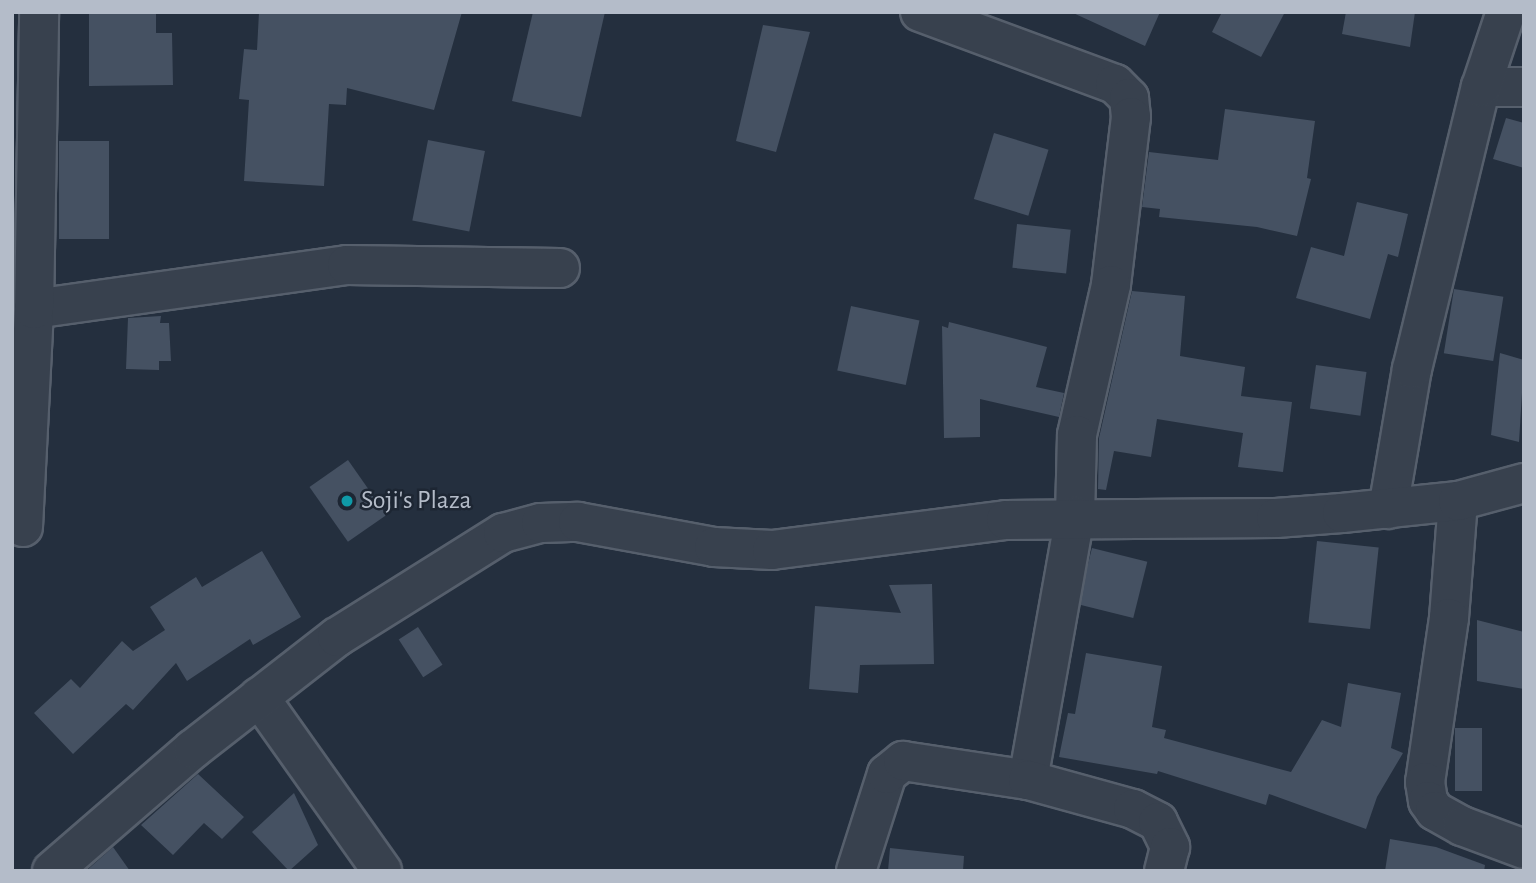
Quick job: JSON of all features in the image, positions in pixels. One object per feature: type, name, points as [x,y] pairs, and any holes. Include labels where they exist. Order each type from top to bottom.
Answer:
[{"type":"street","points":[[920,12],[1115,84],[1129,98],[1131,117],[1111,285],[1074,458],[1075,516],[1028,780]]},
{"type":"street","points":[[1388,509],[1412,369],[1481,87],[1506,12]]},
{"type":"street","points":[[23,527],[34,309],[40,101],[29,22]]},
{"type":"street","points":[[1481,87],[1524,87]]},
{"type":"street","points":[[34,309],[347,265],[560,268]]},
{"type":"street","points":[[52,871],[77,845],[337,637],[454,561],[503,533],[541,523],[578,522],[714,547],[772,550],[1006,520],[1075,516],[1276,519],[1458,501],[1524,483]]},
{"type":"street","points":[[1458,501],[1449,618],[1425,782],[1428,801],[1435,811],[1462,826],[1524,849]]},
{"type":"street","points":[[259,697],[382,871]]},
{"type":"street","points":[[856,871],[887,774],[894,764],[903,761],[1028,780],[1133,809],[1158,822],[1170,847],[1164,871]]},
{"type":"building","points":[[89,12],[156,12],[156,33],[172,33],[173,85],[89,86]]},
{"type":"building","points":[[259,12],[462,12],[434,110],[347,88],[346,105],[329,104],[324,186],[244,181],[249,100],[239,99],[244,49],[257,50]]},
{"type":"building","points":[[533,12],[605,12],[581,117],[512,101]]},
{"type":"building","points":[[1071,12],[1160,12],[1145,46]]},
{"type":"building","points":[[1222,12],[1285,12],[1261,57],[1212,32]]},
{"type":"building","points":[[1346,12],[1415,12],[1410,47],[1342,34]]},
{"type":"building","points":[[763,25],[810,32],[776,152],[736,141]]},
{"type":"building","points":[[1225,109],[1315,121],[1307,178],[1311,179],[1297,236],[1257,227],[1159,217],[1160,209],[1142,207],[1149,152],[1218,160]]},
{"type":"building","points":[[1506,118],[1524,123],[1524,168],[1493,159]]},
{"type":"building","points":[[994,133],[1049,150],[1028,216],[974,199]]},
{"type":"building","points":[[428,140],[485,151],[469,232],[412,220]]},
{"type":"building","points":[[59,141],[109,141],[109,239],[59,239]]},
{"type":"building","points":[[1357,202],[1408,214],[1398,257],[1388,254],[1370,319],[1296,298],[1311,247],[1344,256]]},
{"type":"building","points":[[1017,224],[1071,230],[1066,273],[1012,268]]},
{"type":"building","points":[[1454,289],[1503,297],[1493,361],[1444,353]]},
{"type":"building","points":[[1132,291],[1185,296],[1180,356],[1245,367],[1241,396],[1292,402],[1283,472],[1238,467],[1243,433],[1157,419],[1151,457],[1114,451],[1106,490],[1098,489],[1099,438]]},
{"type":"building","points":[[851,306],[919,321],[906,385],[837,371]]},
{"type":"building","points":[[161,316],[160,323],[169,323],[171,361],[159,361],[159,370],[126,369],[128,318]]},
{"type":"building","points":[[949,322],[1047,347],[1036,387],[1064,393],[1059,417],[980,399],[980,437],[944,438],[942,326],[948,328]]},
{"type":"building","points":[[1500,353],[1524,360],[1519,442],[1491,435]]},
{"type":"building","points":[[1316,365],[1367,372],[1360,416],[1310,409]]},
{"type":"building","name":"Soji's Plaza","points":[[348,460],[386,515],[348,542],[309,487]]},
{"type":"building","points":[[1317,541],[1379,547],[1370,629],[1308,623]]},
{"type":"building","points":[[1092,548],[1147,562],[1133,618],[1078,604]]},
{"type":"building","points":[[262,551],[301,617],[253,645],[250,639],[187,681],[176,663],[133,710],[126,704],[73,754],[34,713],[71,679],[80,688],[122,641],[133,651],[165,630],[150,607],[196,577],[202,587]]},
{"type":"building","points":[[932,584],[934,664],[860,665],[858,693],[809,689],[815,606],[901,613],[889,585]]},
{"type":"building","points":[[1477,620],[1524,632],[1524,689],[1477,681]]},
{"type":"building","points":[[418,627],[443,665],[423,677],[399,640]]},
{"type":"building","points":[[1086,653],[1162,666],[1152,727],[1166,730],[1164,738],[1291,772],[1322,720],[1341,727],[1348,683],[1401,693],[1391,748],[1403,753],[1377,797],[1366,829],[1269,794],[1266,805],[1158,771],[1157,774],[1059,757],[1068,713],[1075,714]]},
{"type":"building","points":[[1455,728],[1482,728],[1482,791],[1455,791]]},
{"type":"building","points":[[198,774],[244,817],[222,839],[204,823],[173,855],[141,825]]},
{"type":"building","points":[[294,793],[318,845],[289,871],[252,832]]},
{"type":"building","points":[[1390,839],[1436,847],[1485,865],[1484,871],[1385,871]]},
{"type":"building","points":[[113,847],[130,871],[86,871]]},
{"type":"building","points":[[890,848],[964,856],[963,871],[888,871]]},
{"type":"place","name":"Soji's Plaza","points":[[347,501]]}]
